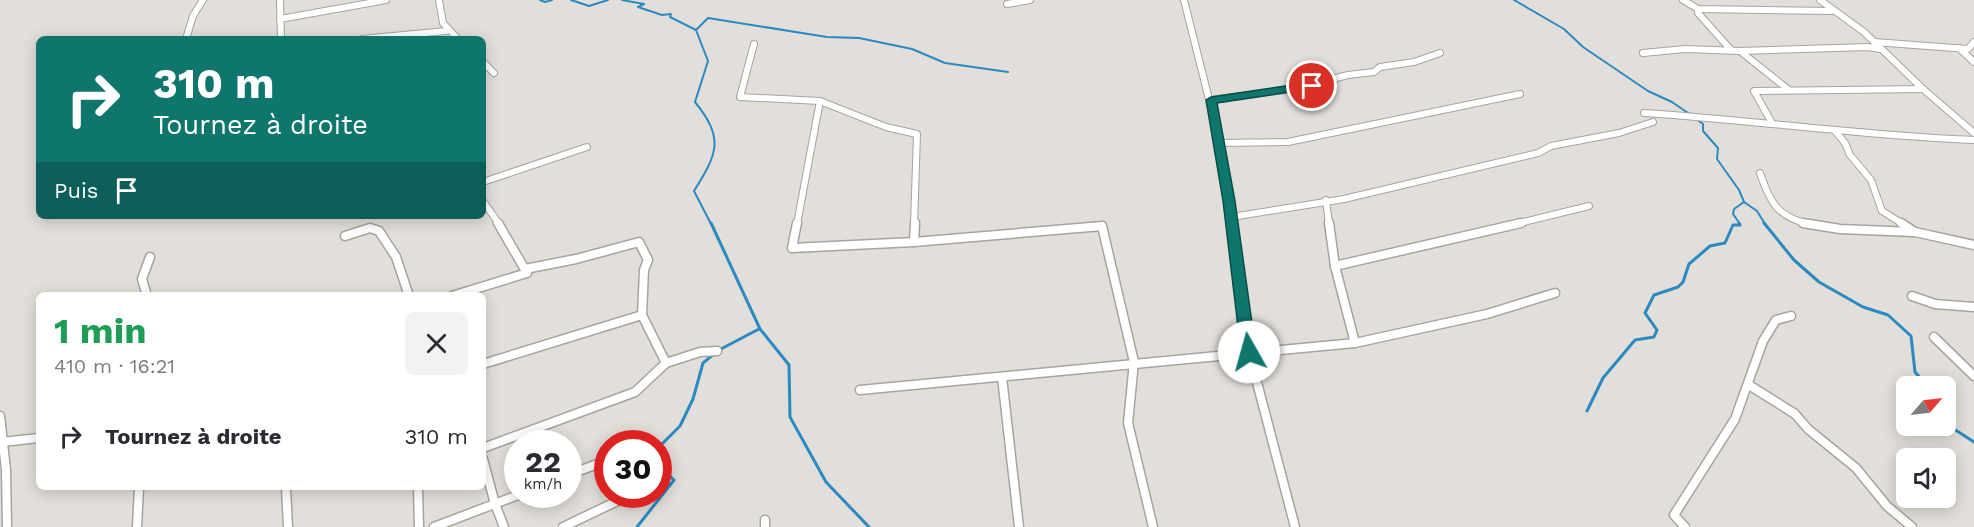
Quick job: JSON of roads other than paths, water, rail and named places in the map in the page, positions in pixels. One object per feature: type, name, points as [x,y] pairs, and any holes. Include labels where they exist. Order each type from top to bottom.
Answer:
[{"type":"street","points":[[187,36],[193,16],[203,0]]},
{"type":"street","points":[[280,0],[280,36]]},
{"type":"street","points":[[280,19],[386,0]]},
{"type":"street","points":[[439,0],[441,20],[446,31],[454,36]]},
{"type":"street","points":[[1007,4],[1030,0]]},
{"type":"street","points":[[1184,0],[1220,143],[1249,352],[1295,527]]},
{"type":"street","points":[[1683,0],[1698,9],[1831,11]]},
{"type":"street","points":[[1820,0],[1831,11],[1874,42],[1974,133]]},
{"type":"street","points":[[1698,9],[1698,13],[1731,50]]},
{"type":"street","points":[[394,36],[446,31]]},
{"type":"street","points":[[1874,42],[1968,49],[1974,42]]},
{"type":"street","points":[[754,44],[740,97],[820,102],[885,126],[917,134],[914,242]]},
{"type":"street","points":[[1643,53],[1685,49],[1740,51],[1824,47],[1880,49]]},
{"type":"street","points":[[1959,48],[1974,62]]},
{"type":"street","points":[[1740,51],[1789,90]]},
{"type":"street","points":[[1211,100],[1293,90],[1347,75],[1374,72],[1380,67],[1414,62],[1440,53]]},
{"type":"street","points":[[486,65],[494,73]]},
{"type":"street","points":[[1772,123],[1754,91],[1923,89]]},
{"type":"street","points":[[1220,143],[1288,142],[1520,94]]},
{"type":"street","points":[[820,102],[792,248],[914,242],[1102,226],[1134,362],[1128,423],[1153,527]]},
{"type":"street","points":[[1644,113],[1772,123],[1892,137],[1974,140]]},
{"type":"street","points":[[1232,220],[1238,216],[1326,200],[1344,199],[1538,153],[1551,146],[1619,133],[1653,122]]},
{"type":"street","points":[[1834,131],[1871,180],[1882,211],[1916,232]]},
{"type":"street","points":[[486,181],[586,147]]},
{"type":"street","points":[[1760,173],[1776,208],[1797,220],[1838,230],[1916,232],[1974,245]]},
{"type":"street","points":[[1326,200],[1335,266],[1355,343]]},
{"type":"street","points":[[465,292],[527,273],[507,235],[486,205]]},
{"type":"street","points":[[1335,266],[1470,236],[1589,206]]},
{"type":"street","points":[[345,236],[371,228],[377,230],[391,247],[402,271],[408,292]]},
{"type":"street","points":[[525,269],[576,259],[639,242],[648,260],[644,270],[642,315],[666,363]]},
{"type":"street","points":[[146,292],[142,279],[150,257]]},
{"type":"street","points":[[860,390],[1134,362],[1355,343],[1488,314],[1555,293]]},
{"type":"street","points":[[1912,296],[1935,304],[1974,307]]},
{"type":"street","points":[[486,363],[642,315]]},
{"type":"street","points":[[1685,527],[1674,514],[1735,419],[1763,341],[1776,320],[1791,316]]},
{"type":"street","points":[[1934,337],[1974,376]]},
{"type":"street","points":[[486,447],[635,392],[666,363],[700,352],[717,351]]},
{"type":"street","points":[[1002,377],[1019,527]]},
{"type":"street","points":[[1749,385],[1795,414],[1808,429],[1856,468],[1887,506],[1912,527]]},
{"type":"street","points":[[0,416],[6,470],[7,527]]},
{"type":"street","points":[[2,442],[36,438]]},
{"type":"street","points":[[486,470],[504,527]]},
{"type":"street","points":[[136,527],[138,490]]},
{"type":"street","points":[[285,490],[288,527]]},
{"type":"street","points":[[418,490],[419,527]]},
{"type":"street","points":[[434,527],[504,500]]},
{"type":"street","points":[[563,527],[603,508]]},
{"type":"waterway","points":[[540,0],[545,2],[552,0]]},
{"type":"waterway","points":[[571,0],[589,6],[608,0]]},
{"type":"waterway","points":[[622,0],[644,4],[638,7],[662,15],[671,14],[670,17],[696,30]]},
{"type":"waterway","points":[[1514,0],[1564,29],[1583,47],[1648,91],[1672,102],[1691,115]]},
{"type":"waterway","points":[[696,30],[708,18],[827,37],[859,38],[912,49],[945,63],[1008,72]]},
{"type":"waterway","points":[[696,30],[708,61],[695,102],[711,126],[714,146],[708,167],[694,191],[711,224]]},
{"type":"waterway","points":[[1696,119],[1703,124],[1703,131],[1718,148],[1717,159],[1739,190],[1744,202]]},
{"type":"waterway","points":[[1740,224],[1733,214],[1734,209],[1744,202]]},
{"type":"waterway","points":[[1744,202],[1757,211],[1765,224]]},
{"type":"waterway","points":[[711,223],[760,329],[789,365],[790,417],[826,482],[869,527]]},
{"type":"waterway","points":[[1587,411],[1603,378],[1635,340],[1654,337],[1657,330],[1645,313],[1654,295],[1678,287],[1683,282],[1689,264],[1710,246],[1725,243],[1733,225],[1740,225],[1739,223]]},
{"type":"waterway","points":[[1764,223],[1794,260],[1819,282],[1863,307],[1888,315],[1911,336],[1915,372],[1918,376]]},
{"type":"waterway","points":[[719,350],[759,329]]},
{"type":"waterway","points":[[672,434],[680,426],[693,399],[703,363],[714,354]]},
{"type":"waterway","points":[[1956,430],[1974,442]]},
{"type":"waterway","points":[[672,478],[674,480],[672,483]]},
{"type":"waterway","points":[[637,527],[652,508]]}]
